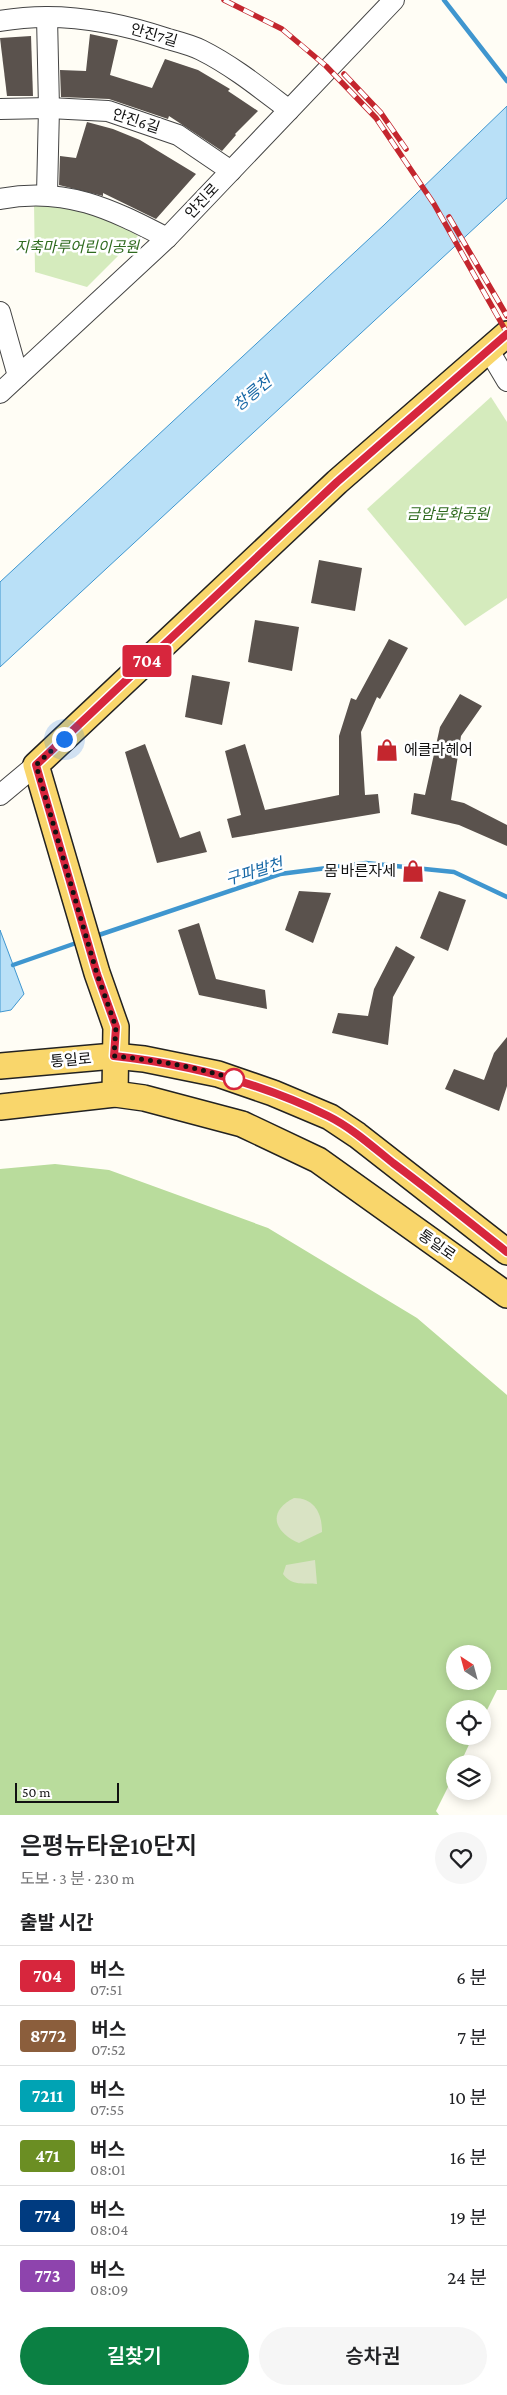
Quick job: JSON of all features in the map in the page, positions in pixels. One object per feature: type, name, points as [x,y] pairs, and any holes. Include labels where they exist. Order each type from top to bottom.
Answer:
[{"type":"main road","points":[[115,1094],[114,1056],[116,1027],[97,974],[36,765],[337,482],[498,341]]},
{"type":"main road","name":"통일로","points":[[0,1066],[114,1056],[144,1059],[218,1074],[273,1093],[330,1117],[434,1193],[507,1252]]},
{"type":"main road","name":"통일로","points":[[0,1107],[115,1094],[144,1098],[242,1124],[318,1160],[507,1295]]},
{"type":"street","name":"안진로","points":[[0,393],[167,238],[394,0]]},
{"type":"street","name":"안진7길","points":[[12,12],[47,17],[75,18],[142,30],[199,49],[245,76],[289,110]]},
{"type":"street","points":[[47,17],[49,108],[47,194]]},
{"type":"street","name":"안진6길","points":[[0,109],[49,108],[108,111],[178,135],[231,171]]},
{"type":"street","points":[[0,199],[47,194],[83,201],[118,212],[167,238]]},
{"type":"street","points":[[0,312],[18,376]]},
{"type":"street","points":[[498,341],[507,381]]},
{"type":"street","points":[[0,795],[36,765]]},
{"type":"green space","name":"지축마루어린이공원","points":[[34,202],[101,217],[126,228],[138,236],[87,287],[35,272]]},
{"type":"green space","name":"금암문화공원","points":[[491,397],[507,422],[507,598],[465,626],[367,509]]},
{"type":"green space","points":[[55,1164],[109,1170],[268,1228],[417,1318],[507,1395],[507,1690],[497,1690],[491,1702],[491,1700],[446,1700],[446,1745],[469,1745],[464,1755],[446,1755],[446,1791],[436,1811],[439,1815],[0,1815],[0,1169]]},
{"type":"green space","points":[[294,1498],[312,1504],[319,1513],[322,1525],[322,1532],[299,1543],[284,1534],[277,1522],[280,1510]]},
{"type":"green space","points":[[315,1560],[317,1584],[294,1582],[283,1574],[286,1565]]},
{"type":"water","name":"창릉천","points":[[507,106],[507,198],[0,667],[0,582],[384,225]]},
{"type":"water","points":[[0,930],[24,994],[11,1010],[0,1012]]},
{"type":"building","points":[[90,34],[118,40],[110,75],[152,88],[165,59],[198,70],[230,89],[228,91],[258,111],[235,134],[222,151],[169,116],[168,119],[109,99],[61,97],[60,70],[86,71]]},
{"type":"building","points":[[31,36],[33,96],[7,96],[0,38]]},
{"type":"building","points":[[87,122],[113,129],[140,140],[196,174],[156,219],[103,193],[103,196],[59,185],[60,156],[76,158]]},
{"type":"building","points":[[319,560],[362,568],[355,611],[311,603]]},
{"type":"building","points":[[255,620],[299,627],[292,671],[248,662]]},
{"type":"building","points":[[389,639],[408,648],[380,699],[377,697],[361,732],[365,795],[378,794],[380,813],[232,838],[227,819],[241,815],[225,751],[245,744],[265,810],[339,795],[339,736],[351,698],[356,700]]},
{"type":"building","points":[[192,675],[230,682],[222,725],[185,717]]},
{"type":"building","points":[[460,694],[482,706],[461,736],[451,800],[464,803],[507,825],[507,846],[459,825],[411,814],[414,793],[425,795],[440,727]]},
{"type":"building","points":[[145,744],[180,838],[200,831],[207,852],[157,863],[125,752]]},
{"type":"building","points":[[299,891],[331,893],[313,943],[285,930]]},
{"type":"building","points":[[439,891],[466,900],[448,951],[420,938]]},
{"type":"building","points":[[199,923],[216,979],[265,990],[267,1009],[199,995],[178,930]]},
{"type":"building","points":[[396,946],[415,957],[393,997],[388,1045],[332,1033],[338,1013],[368,1016],[374,989]]},
{"type":"building","points":[[507,1037],[507,1086],[499,1111],[445,1089],[454,1069],[484,1080],[494,1053]]},
{"type":"waterway","points":[[444,0],[507,81]]},
{"type":"waterway","name":"구파발천","points":[[93,937],[280,874],[366,863],[454,872],[507,897]]},
{"type":"waterway","name":"구파발천","points":[[13,965],[79,942]]},
{"type":"railway","points":[[224,0],[282,29],[326,66],[376,118],[434,204],[507,333]]},
{"type":"railway","points":[[344,74],[381,113],[406,149]]},
{"type":"railway","points":[[449,217],[507,316]]},
{"type":"bus line","name":"704","points":[[507,334],[337,482],[36,765],[97,974],[116,1027],[114,1056],[144,1059],[218,1074],[273,1093],[330,1117],[434,1193],[507,1252]]},
{"type":"place","name":"에클라헤어","points":[[387,750]]},
{"type":"place","name":"몸 바른자세","points":[[413,871]]},
{"type":"route","points":[[64,739],[36,765],[97,974],[116,1027],[114,1056],[161,1062],[237,1080],[234,1079]]}]
